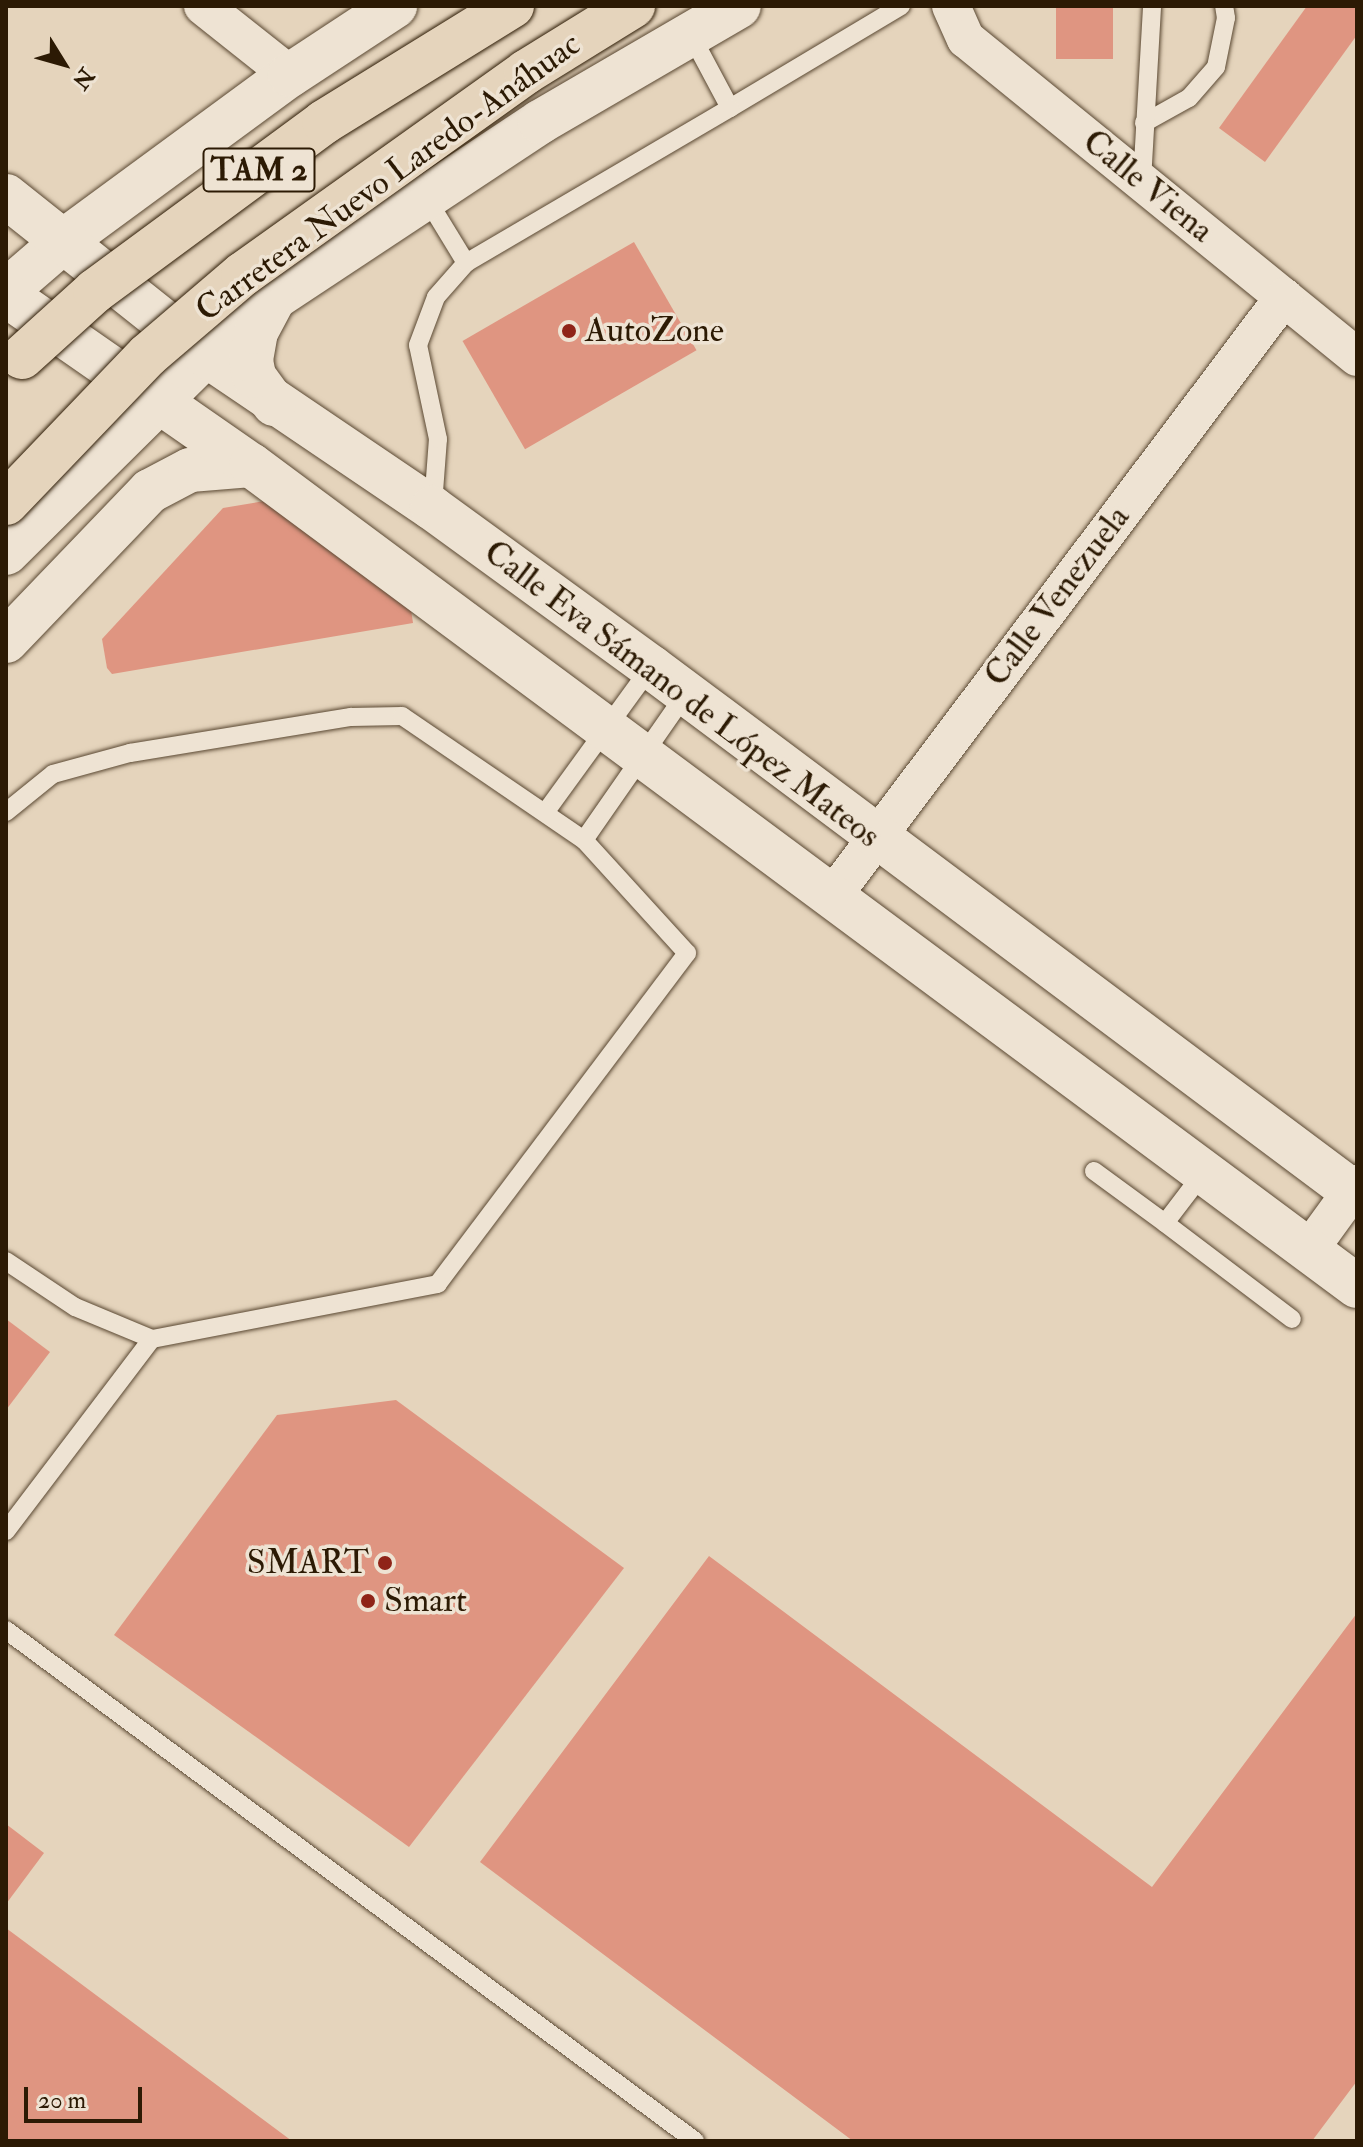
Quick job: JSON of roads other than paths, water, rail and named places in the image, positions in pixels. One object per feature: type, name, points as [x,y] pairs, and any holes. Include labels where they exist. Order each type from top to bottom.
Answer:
[{"type":"main road","points":[[395,6],[290,75],[65,240],[6,293],[157,403],[251,465],[1357,1286]]},
{"type":"main road","name":"TAM 2","points":[[22,357],[95,291],[324,122],[512,6]]},
{"type":"main road","name":"Carretera Nuevo Laredo-Anáhuac","points":[[6,503],[148,355],[243,274],[526,72],[633,6]]},
{"type":"main road","points":[[6,553],[206,355],[274,298],[540,122],[739,6]]},
{"type":"main road","name":"Calle Eva Sámano de López Mateos","points":[[6,196],[275,406],[432,508],[1355,1190]]},
{"type":"main road","points":[[274,298],[256,332],[251,360],[254,376],[275,406]]},
{"type":"main road","points":[[6,641],[150,491],[190,470],[251,465]]},
{"type":"street","points":[[203,6],[290,75]]},
{"type":"street","name":"Calle Viena","points":[[951,6],[966,39],[1357,357]]},
{"type":"street","name":"Calle Venezuela","points":[[832,897],[1284,297]]},
{"type":"street","points":[[1309,1250],[1355,1190]]},
{"type":"lane","points":[[432,508],[438,439],[418,345],[436,297],[466,263],[901,6]]},
{"type":"lane","points":[[1142,181],[1152,6]]},
{"type":"lane","points":[[1144,123],[1189,98],[1216,67],[1226,18],[1224,6]]},
{"type":"lane","points":[[690,33],[730,108]]},
{"type":"lane","points":[[427,199],[466,263]]},
{"type":"lane","points":[[547,810],[651,667]]},
{"type":"lane","points":[[584,840],[686,693]]},
{"type":"lane","points":[[6,812],[53,774],[130,753],[351,717],[402,716],[547,810],[584,840],[687,953],[438,1284],[152,1339],[75,1307],[6,1261]]},
{"type":"lane","points":[[1094,1171],[1292,1319]]},
{"type":"lane","points":[[1165,1223],[1204,1172]]},
{"type":"lane","points":[[6,1531],[152,1339]]},
{"type":"lane","points":[[6,1630],[695,2141]]},
{"type":"place","name":"AutoZone","points":[[569,331]]},
{"type":"place","name":"SMART","points":[[385,1563]]},
{"type":"place","name":"Smart","points":[[368,1601]]}]
